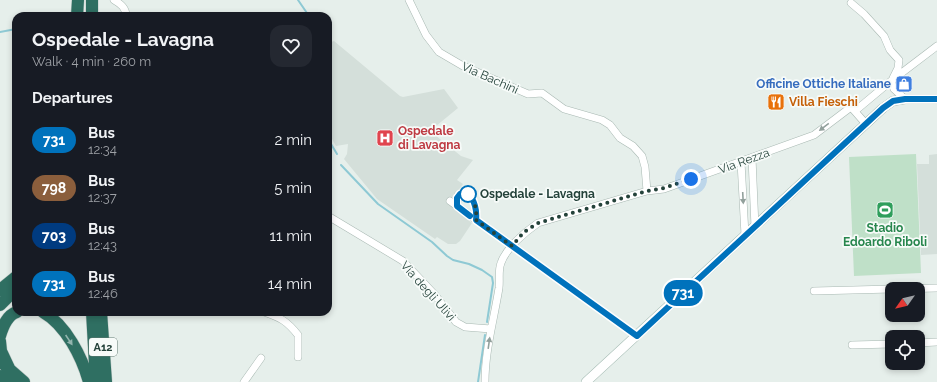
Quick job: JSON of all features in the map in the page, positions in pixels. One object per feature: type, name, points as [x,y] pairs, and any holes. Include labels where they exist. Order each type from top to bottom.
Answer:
[{"type":"highway","points":[[0,290],[12,280]]},
{"type":"highway","points":[[0,305],[12,294]]},
{"type":"highway","points":[[0,336],[5,323],[12,315]]},
{"type":"highway","points":[[49,316],[62,328],[74,346],[84,364],[89,382]]},
{"type":"highway","name":"A12","points":[[92,316],[96,382]]},
{"type":"highway","name":"A12","points":[[101,316],[106,382]]},
{"type":"highway","points":[[105,368],[106,316]]},
{"type":"highway","points":[[0,342],[3,368],[10,382]]},
{"type":"highway","points":[[3,368],[24,382]]},
{"type":"street","points":[[114,0],[121,4],[125,12]]},
{"type":"street","name":"Via Bachini","points":[[410,0],[426,35],[439,52],[463,66],[498,82],[528,94],[542,93],[564,109],[602,120],[610,125],[620,138],[633,146],[642,156],[645,166],[647,191]]},
{"type":"street","points":[[851,3],[864,14],[884,36],[890,50],[899,60],[898,68],[891,81],[894,90],[905,99]]},
{"type":"street","points":[[866,124],[855,111],[937,46]]},
{"type":"street","points":[[586,382],[883,108],[893,101],[905,99],[937,99]]},
{"type":"street","name":"Via Rezza","points":[[485,382],[501,263],[512,246],[524,232],[538,223],[647,191],[664,188],[752,158],[814,135],[851,107],[855,111]]},
{"type":"street","points":[[752,158],[755,227]]},
{"type":"street","points":[[741,162],[745,235]]},
{"type":"street","points":[[457,206],[458,196],[462,193],[468,194],[473,199],[476,208],[476,220]]},
{"type":"street","points":[[450,201],[637,336]]},
{"type":"street","name":"Via degli Ulivi","points":[[332,218],[403,261],[435,295],[456,322],[465,327],[491,329]]},
{"type":"street","points":[[925,288],[937,288]]},
{"type":"street","points":[[814,291],[885,289]]},
{"type":"street","points":[[275,316],[283,319],[298,335],[298,358]]},
{"type":"street","points":[[925,343],[937,342]]},
{"type":"street","points":[[852,345],[885,344]]},
{"type":"street","points":[[244,382],[261,358]]},
{"type":"shaded area","name":"Ospedale di Lavagna","points":[[334,41],[400,96],[403,97],[444,89],[458,108],[430,131],[461,156],[473,160],[457,180],[463,184],[448,204],[472,223],[460,241],[456,244],[448,244],[437,237],[435,239],[377,199],[344,159],[347,154],[348,144],[336,146],[332,139],[332,42]]},
{"type":"shaded area","points":[[937,154],[937,254],[921,255],[917,164],[929,164],[929,155]]},
{"type":"green space","name":"Stadio Edoardo Riboli","points":[[916,154],[921,273],[854,276],[849,157]]},
{"type":"waterway","points":[[298,0],[306,12]]},
{"type":"waterway","points":[[0,32],[12,30]]},
{"type":"waterway","points":[[332,146],[337,154]]},
{"type":"waterway","points":[[341,165],[378,204],[432,242],[447,256],[453,260],[469,264],[482,270],[492,277],[493,283],[487,322]]},
{"type":"waterway","points":[[478,382],[485,335]]},
{"type":"bus line","name":"731","points":[[470,216],[457,206],[457,198],[462,193],[468,194],[473,199],[476,208],[476,220],[637,336],[883,108],[893,101],[905,99],[937,99]]},
{"type":"place","name":"Officine Ottiche Italiane","points":[[904,84]]},
{"type":"place","name":"Villa Fieschi","points":[[776,102]]},
{"type":"place","name":"Ospedale di Lavagna","points":[[385,138]]},
{"type":"place","name":"Ospedale - Lavagna","points":[[468,194]]},
{"type":"place","name":"Stadio Edoardo Riboli","points":[[885,210]]},
{"type":"route","points":[[468,194],[473,199],[476,208],[476,220],[512,246],[524,232],[538,223],[691,179]]}]
